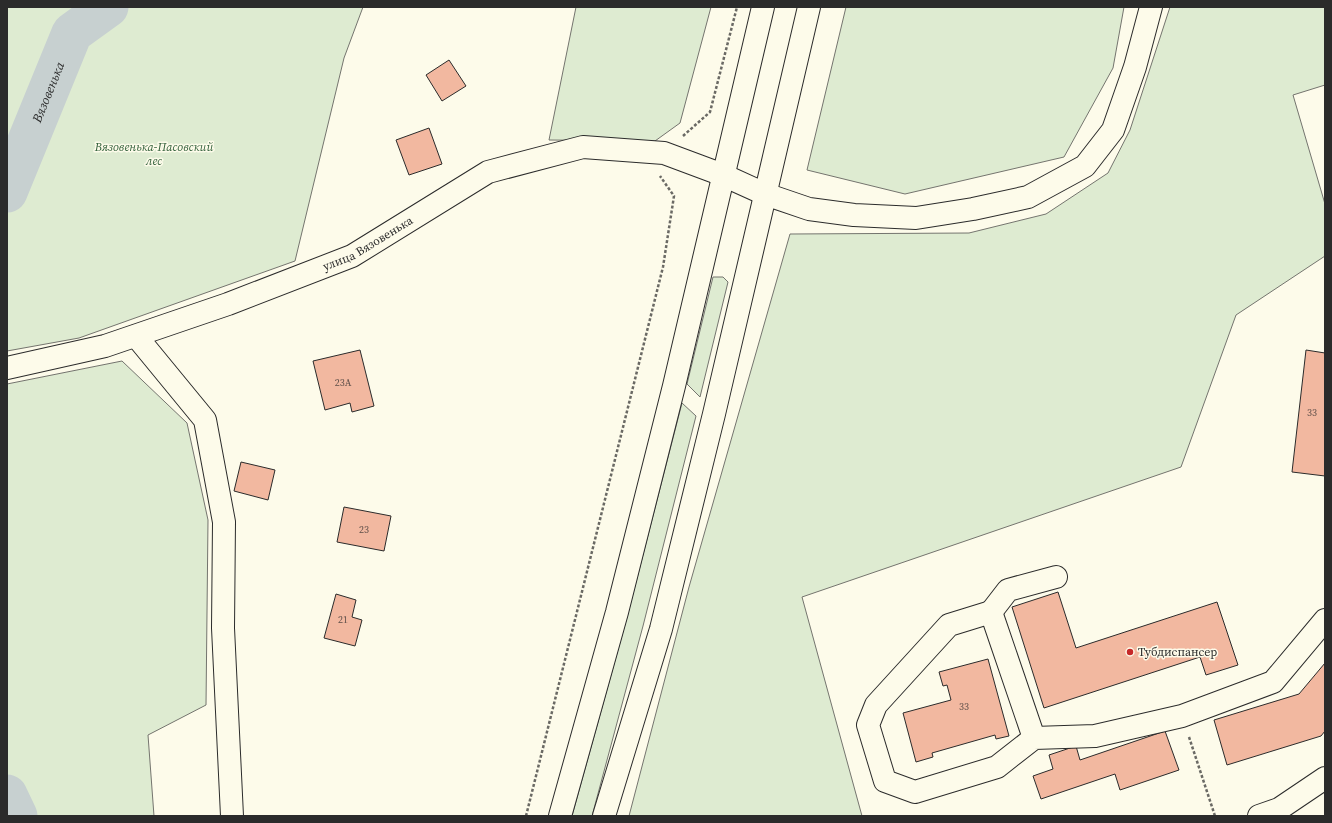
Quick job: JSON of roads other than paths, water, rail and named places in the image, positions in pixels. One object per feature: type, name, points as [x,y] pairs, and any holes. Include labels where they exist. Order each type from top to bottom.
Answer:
[{"type":"main road","points":[[560,816],[616,612],[674,386],[763,7]]},
{"type":"main road","points":[[604,816],[661,629],[714,414],[809,7]]},
{"type":"main road","name":"улица Вязовенька","points":[[7,368],[105,346],[228,304],[352,256],[488,172],[583,147],[664,153],[723,175],[765,194],[809,209],[854,215],[916,218],[973,209],[1028,197],[1085,166],[1113,130],[1134,67],[1151,7]]},
{"type":"main road","points":[[136,336],[205,420],[224,522],[223,628],[232,816]]},
{"type":"main road","points":[[1056,577],[1008,590],[991,612],[949,625],[876,705],[868,724],[885,781],[915,792],[997,767],[1034,738],[1095,736],[1182,716],[1273,682],[1325,620]]},
{"type":"main road","points":[[991,612],[1034,738]]},
{"type":"main road","points":[[1259,816],[1278,808],[1325,778]]},
{"type":"waterway","name":"Вязовенька","points":[[7,192],[72,33],[108,7]]},
{"type":"waterway","name":"Вязовенька","points":[[7,795],[17,816]]},
{"type":"place","name":"Тубдиспансер","points":[[1130,652]]},
{"type":"park label","name":"Вязовенька-Пасовский лес","points":[[154,154]]}]
